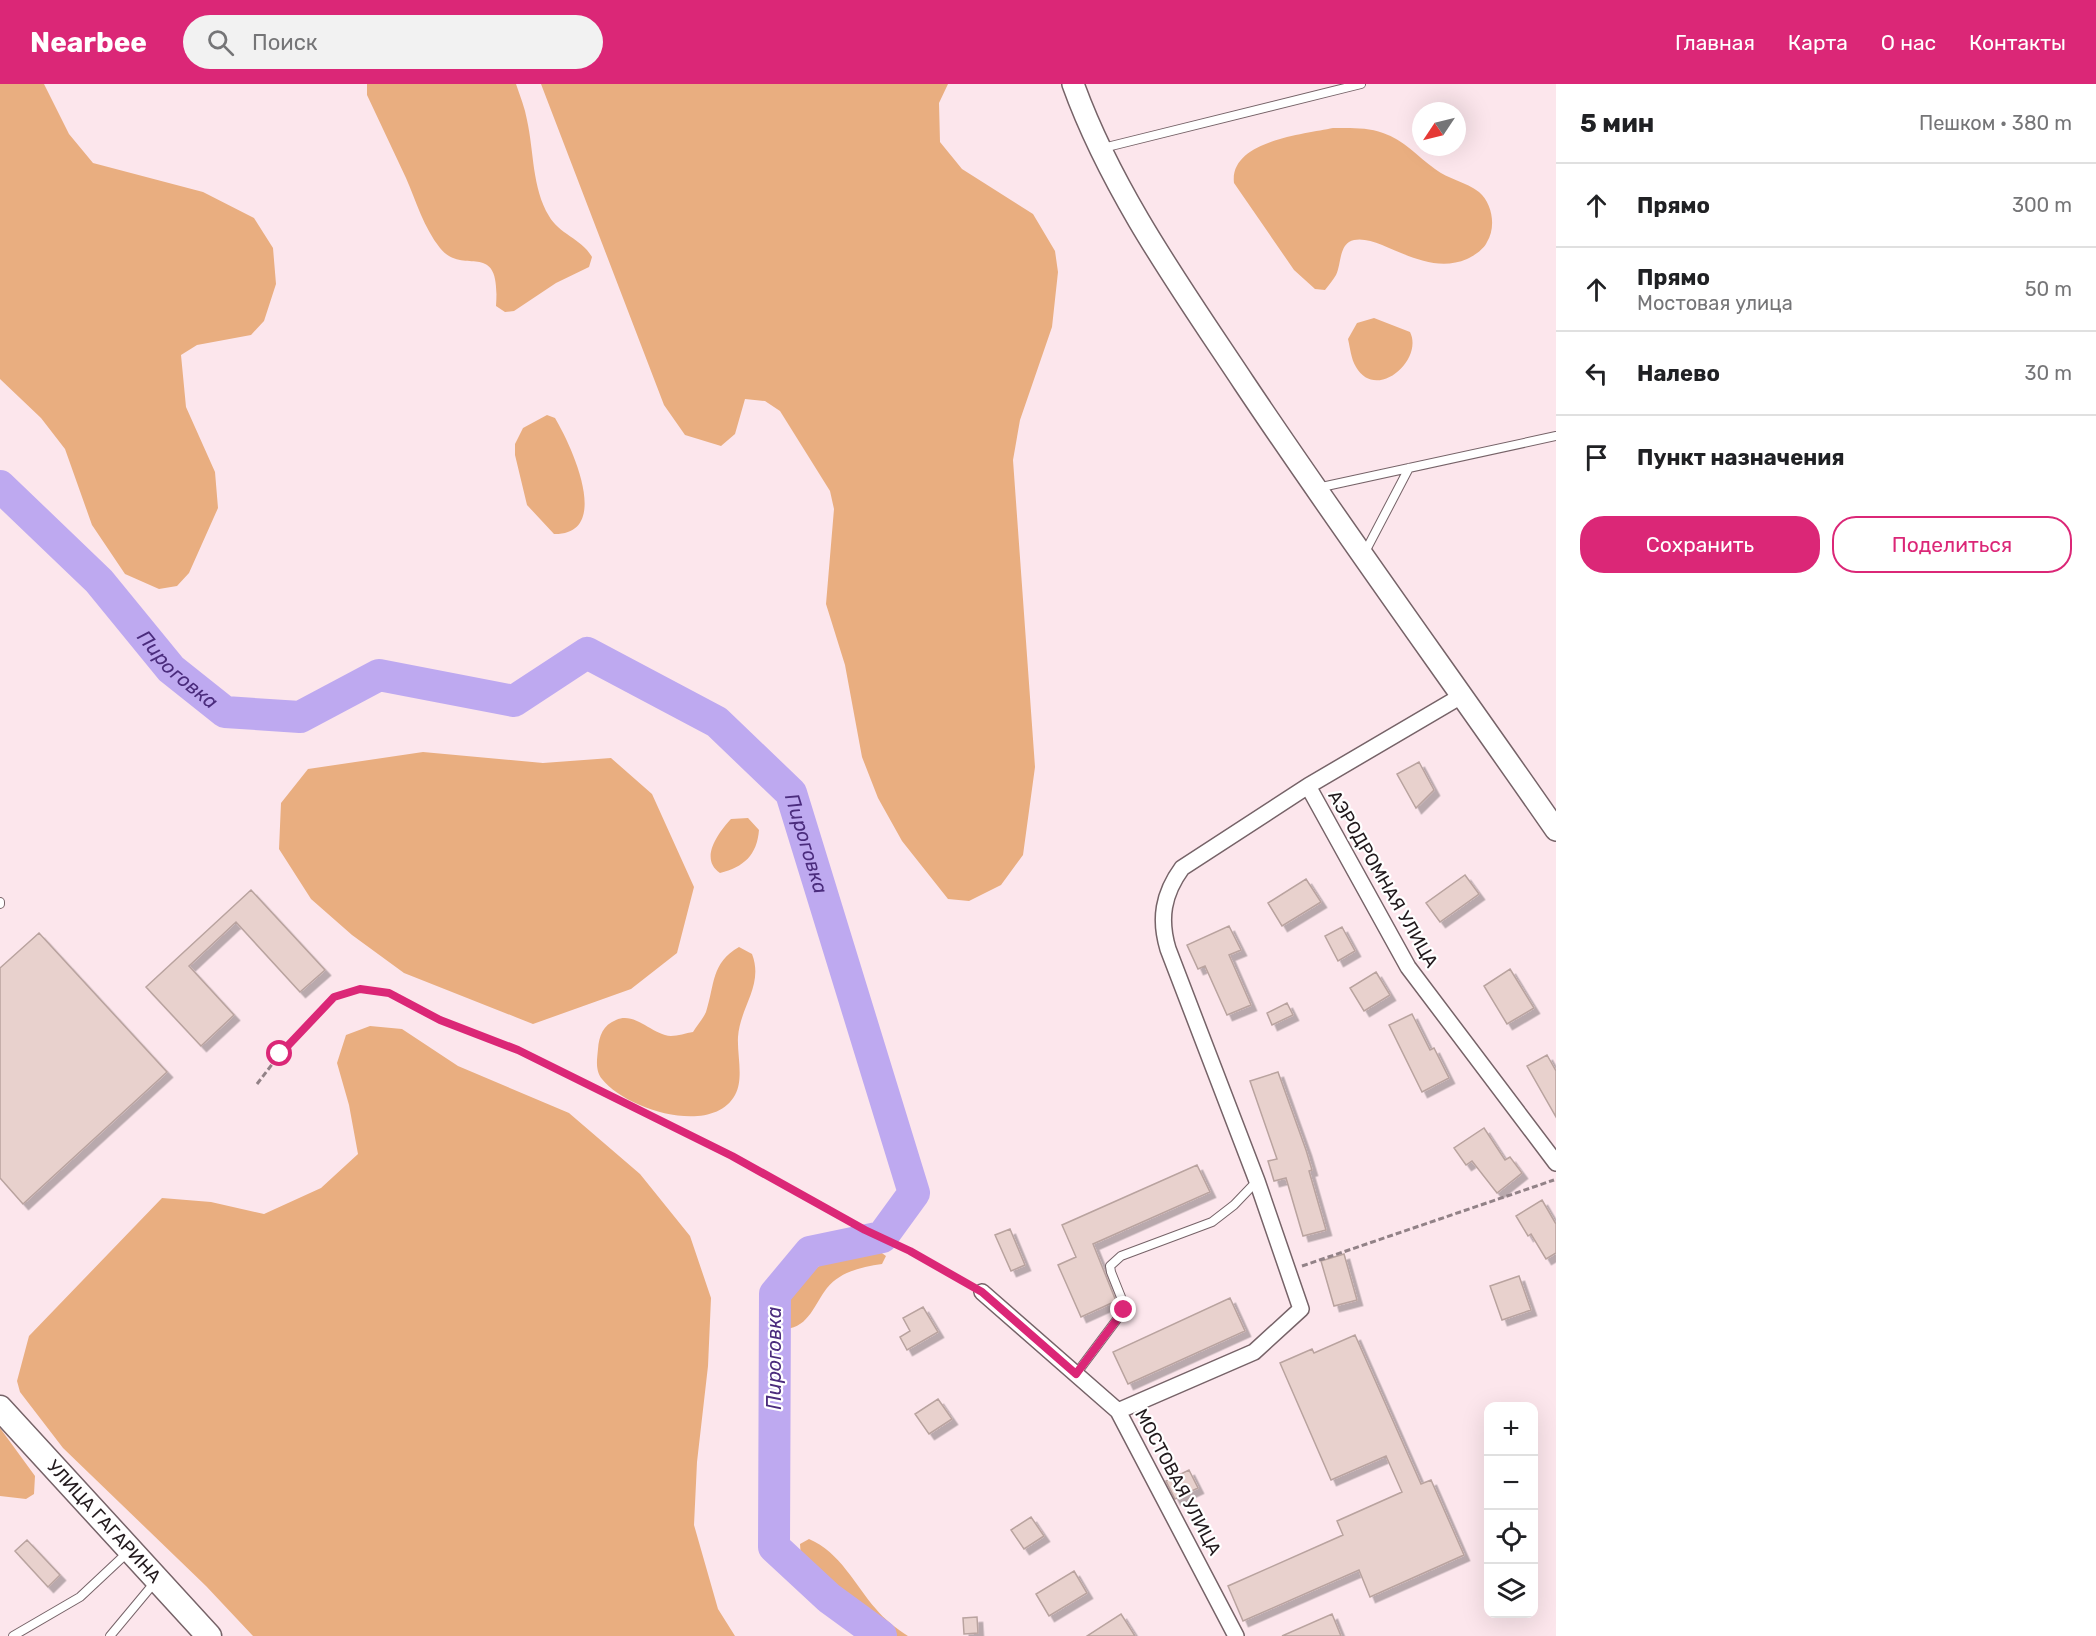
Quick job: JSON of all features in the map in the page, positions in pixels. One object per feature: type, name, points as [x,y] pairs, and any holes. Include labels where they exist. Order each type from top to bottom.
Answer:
[{"type":"main road","points":[[1073,84],[1099,149],[1132,209],[1206,325],[1362,558],[1463,695],[1556,830]]},
{"type":"main road","name":"УЛИЦА ГАГАРИНА","points":[[0,1408],[209,1636]]},
{"type":"street","name":"АЭРОДРОМНАЯ УЛИЦА","points":[[1463,695],[1308,786],[1408,967],[1556,1163]]},
{"type":"street","points":[[1118,1411],[1254,1352],[1301,1309],[1286,1271],[1257,1181],[1168,949],[1162,915],[1172,881],[1182,868],[1308,786]]},
{"type":"street","name":"МОСТОВАЯ УЛИЦА","points":[[982,1292],[1118,1411],[1236,1636]]},
{"type":"lane","points":[[1099,149],[1361,84]]},
{"type":"lane","points":[[1315,488],[1556,436]]},
{"type":"lane","points":[[1362,558],[1409,468]]},
{"type":"lane","points":[[1076,1374],[1124,1310],[1124,1302],[1111,1272],[1114,1262],[1121,1256],[1212,1222],[1234,1205],[1257,1181]]},
{"type":"lane","points":[[13,1636],[80,1597],[130,1550]]},
{"type":"lane","points":[[110,1636],[158,1580]]},
{"type":"path","points":[[257,1084],[280,1054],[334,997],[360,989],[389,993],[440,1020],[540,1061],[732,1156],[982,1292]]},
{"type":"path","points":[[1286,1271],[1556,1179]]},
{"type":"shaded area","points":[[0,84],[44,84],[69,134],[93,163],[203,192],[254,218],[273,248],[276,284],[264,321],[251,335],[197,345],[181,355],[186,407],[215,472],[218,508],[189,573],[177,586],[159,589],[125,574],[92,525],[65,449],[41,418],[0,379]]},
{"type":"shaded area","points":[[367,84],[516,84],[526,116],[536,181],[543,205],[553,222],[588,251],[592,257],[589,267],[556,283],[514,311],[505,312],[496,306],[496,285],[493,272],[487,265],[450,256],[440,248],[429,232],[367,95]]},
{"type":"shaded area","points":[[541,84],[948,84],[939,103],[940,142],[962,169],[1033,214],[1055,251],[1058,272],[1052,327],[1020,420],[1013,460],[1035,767],[1023,855],[1001,885],[969,901],[948,899],[902,841],[878,798],[862,757],[845,665],[826,604],[834,509],[830,491],[780,411],[765,401],[745,399],[735,434],[721,446],[685,435],[664,405]]},
{"type":"shaded area","points":[[1333,128],[1364,129],[1391,136],[1412,151],[1412,156],[1418,156],[1440,172],[1479,192],[1484,197],[1492,216],[1490,236],[1484,247],[1476,254],[1450,263],[1433,263],[1416,259],[1372,242],[1360,240],[1349,242],[1343,249],[1338,271],[1332,281],[1325,290],[1315,289],[1294,270],[1234,183],[1236,169],[1243,158],[1255,149],[1288,137]]},
{"type":"shaded area","points":[[1374,318],[1410,332],[1413,343],[1404,365],[1386,379],[1375,380],[1365,377],[1356,367],[1348,339],[1357,323]]},
{"type":"shaded area","points":[[547,415],[555,418],[570,447],[583,486],[585,504],[582,520],[572,530],[554,534],[527,505],[515,455],[515,444],[523,428]]},
{"type":"shaded area","points":[[423,752],[543,763],[611,758],[652,794],[694,887],[677,953],[631,989],[533,1024],[404,973],[352,935],[311,899],[279,849],[281,803],[308,769]]},
{"type":"shaded area","points":[[748,818],[759,830],[752,853],[748,859],[736,867],[720,873],[711,861],[716,839],[731,819]]},
{"type":"shaded area","points":[[739,947],[752,954],[755,976],[738,1037],[740,1074],[738,1089],[724,1108],[708,1114],[689,1116],[668,1114],[629,1100],[613,1090],[602,1079],[597,1068],[599,1044],[605,1028],[612,1022],[623,1018],[637,1021],[664,1035],[674,1036],[693,1032],[706,1012],[719,967],[730,953]]},
{"type":"shaded area","points":[[370,1026],[402,1029],[458,1066],[569,1113],[640,1174],[690,1236],[711,1298],[708,1366],[697,1462],[694,1525],[718,1609],[735,1636],[253,1636],[206,1586],[63,1448],[20,1392],[17,1381],[29,1336],[162,1198],[211,1202],[264,1214],[321,1188],[358,1154],[349,1105],[337,1063],[346,1035]]},
{"type":"shaded area","points":[[856,1250],[879,1251],[886,1256],[882,1264],[860,1268],[833,1282],[806,1319],[786,1329],[784,1313],[787,1300],[794,1288],[816,1268]]},
{"type":"shaded area","points":[[0,1428],[35,1476],[34,1494],[26,1499],[0,1496]]},
{"type":"shaded area","points":[[809,1539],[830,1552],[879,1613],[908,1636],[892,1636],[818,1580],[801,1558],[800,1544]]},
{"type":"building","points":[[1419,762],[1434,790],[1416,808],[1397,774]]},
{"type":"building","points":[[1465,875],[1479,894],[1440,922],[1426,903]]},
{"type":"building","points":[[1306,879],[1321,902],[1282,926],[1268,903]]},
{"type":"building","points":[[251,890],[325,970],[300,992],[236,922],[189,966],[234,1015],[201,1046],[146,987]]},
{"type":"building","points":[[1229,926],[1241,950],[1229,955],[1251,1005],[1227,1015],[1205,966],[1198,969],[1187,945]]},
{"type":"building","points":[[1342,927],[1355,951],[1338,961],[1325,936]]},
{"type":"building","points":[[39,933],[167,1072],[23,1204],[0,1178],[0,968]]},
{"type":"building","points":[[1510,969],[1534,1008],[1507,1024],[1484,986]]},
{"type":"building","points":[[1376,972],[1390,995],[1364,1011],[1350,988]]},
{"type":"building","points":[[1287,1003],[1293,1015],[1272,1025],[1267,1013]]},
{"type":"building","points":[[1412,1014],[1430,1050],[1434,1048],[1449,1078],[1422,1092],[1389,1025]]},
{"type":"building","points":[[1547,1055],[1556,1071],[1556,1117],[1527,1066]]},
{"type":"building","points":[[1278,1072],[1306,1150],[1312,1170],[1309,1171],[1326,1230],[1303,1236],[1286,1178],[1274,1181],[1268,1161],[1277,1159],[1250,1081]]},
{"type":"building","points":[[1484,1128],[1505,1160],[1510,1157],[1522,1173],[1497,1193],[1472,1161],[1466,1165],[1454,1148]]},
{"type":"building","points":[[1197,1165],[1210,1192],[1093,1244],[1116,1301],[1081,1317],[1058,1265],[1076,1257],[1062,1225]]},
{"type":"building","points":[[1542,1200],[1556,1224],[1556,1253],[1546,1259],[1531,1234],[1528,1236],[1516,1216]]},
{"type":"building","points":[[1010,1229],[1025,1265],[1011,1271],[995,1235]]},
{"type":"building","points":[[1344,1254],[1357,1300],[1334,1306],[1321,1261]]},
{"type":"building","points":[[1519,1276],[1531,1310],[1502,1320],[1490,1286]]},
{"type":"building","points":[[1230,1298],[1245,1331],[1128,1384],[1113,1352]]},
{"type":"building","points":[[923,1307],[938,1332],[907,1350],[900,1337],[910,1331],[903,1318]]},
{"type":"building","points":[[1355,1335],[1421,1484],[1431,1480],[1464,1555],[1370,1597],[1359,1570],[1243,1621],[1228,1586],[1343,1535],[1337,1521],[1402,1492],[1386,1456],[1331,1480],[1280,1363],[1312,1349],[1314,1353]]},
{"type":"building","points":[[938,1399],[952,1419],[929,1434],[915,1414]]},
{"type":"building","points":[[1189,1470],[1198,1488],[1175,1499],[1166,1481]]},
{"type":"building","points":[[1031,1517],[1044,1536],[1024,1549],[1011,1530]]},
{"type":"building","points":[[27,1540],[60,1575],[48,1587],[15,1551]]},
{"type":"building","points":[[1074,1571],[1087,1593],[1049,1616],[1036,1594]]},
{"type":"building","points":[[1121,1614],[1135,1636],[1087,1636]]},
{"type":"building","points":[[1332,1614],[1341,1636],[1282,1636]]},
{"type":"building","points":[[977,1617],[978,1633],[964,1634],[963,1618]]},
{"type":"waterway","name":"Пироговка","points":[[0,486],[99,581],[171,669],[225,712],[300,717],[379,675],[514,701],[587,653],[717,722],[791,793],[914,1193],[882,1237],[810,1252],[775,1294],[774,1547],[829,1598],[881,1636]]},
{"type":"route","points":[[280,1054],[334,997],[360,989],[389,993],[440,1020],[518,1050],[732,1156],[865,1230],[910,1251],[982,1292],[1076,1374],[1124,1310]]}]
